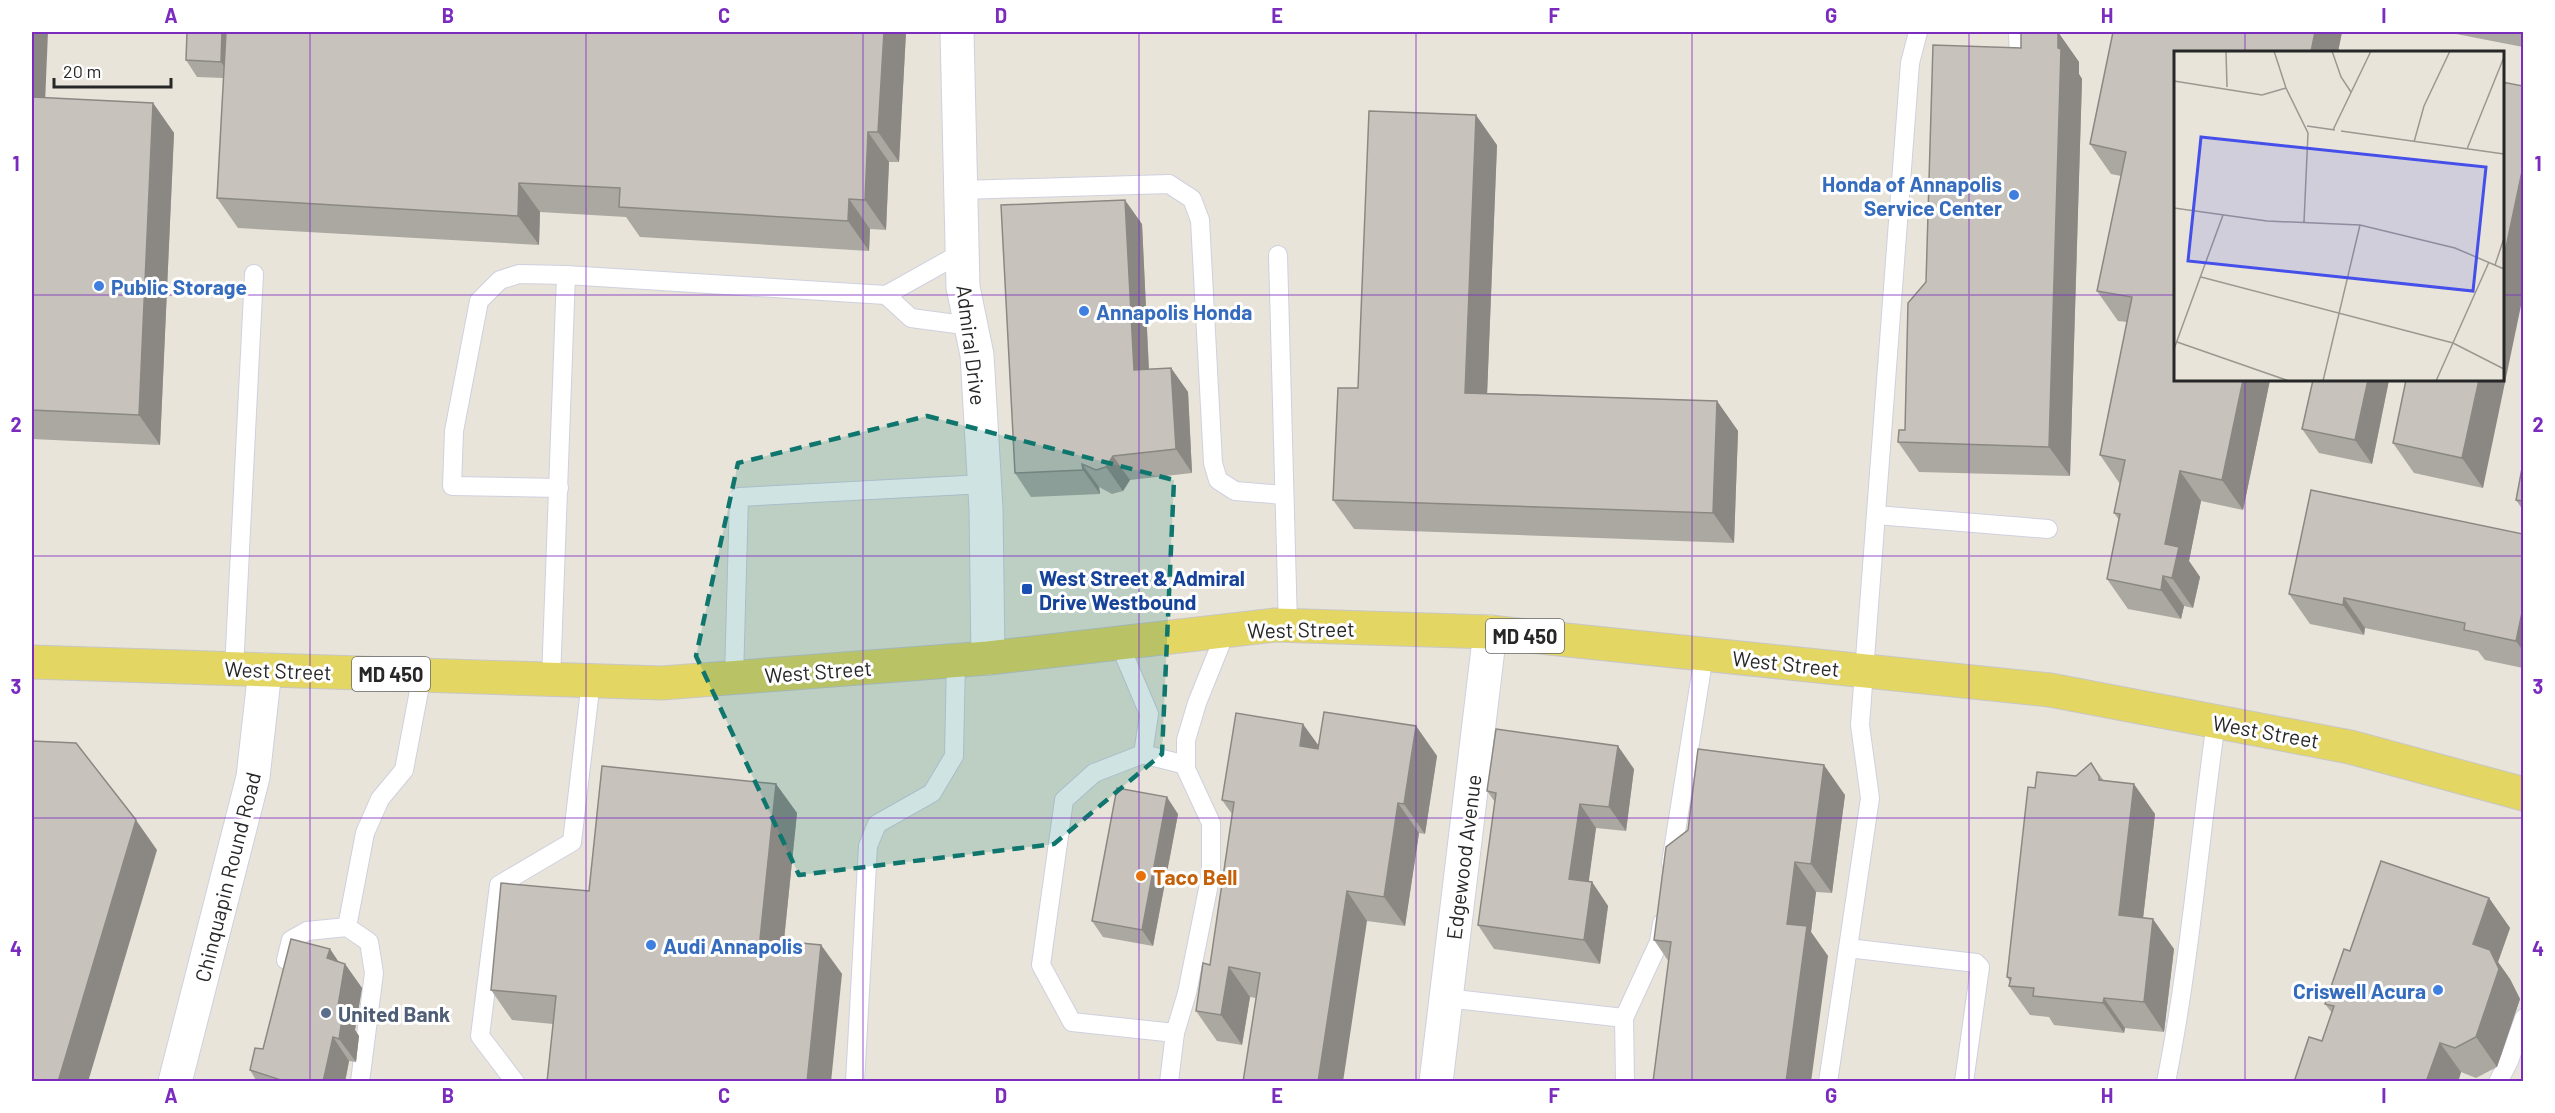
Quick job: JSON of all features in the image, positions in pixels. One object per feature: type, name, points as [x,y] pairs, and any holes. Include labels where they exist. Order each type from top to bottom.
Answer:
[{"type":"main road","name":"West Street","points":[[32,662],[662,683],[988,658],[1288,626],[1490,632],[2050,690],[2350,747],[2523,794]]},
{"type":"street","name":"Admiral Drive","points":[[957,32],[963,287],[977,355],[984,484],[988,658]]},
{"type":"street","name":"Edgewood Avenue","points":[[1436,1082],[1490,632]]},
{"type":"street","name":"Chinquapin Round Road","points":[[175,1082],[253,777],[250,669]]},
{"type":"lane","points":[[1828,1082],[1870,798],[1860,725],[1910,63],[1918,32]]},
{"type":"lane","points":[[2018,32],[2019,58]]},
{"type":"lane","points":[[961,190],[1169,184],[1192,199],[1200,220],[1213,463],[1218,480],[1235,491],[1284,495]]},
{"type":"lane","points":[[559,488],[453,486],[454,431],[479,302],[500,280],[519,274],[566,274],[886,295],[963,252]]},
{"type":"lane","points":[[1278,255],[1288,626]]},
{"type":"lane","points":[[250,669],[254,274]]},
{"type":"lane","points":[[551,679],[566,274]]},
{"type":"lane","points":[[886,295],[911,318],[971,326]]},
{"type":"lane","points":[[734,678],[739,497],[984,484]]},
{"type":"lane","points":[[1876,514],[2048,529]]},
{"type":"lane","points":[[1168,1082],[1175,1033],[1187,993],[1211,874],[1211,823],[1186,765],[1186,740],[1197,703],[1226,631]]},
{"type":"lane","points":[[1119,643],[1149,714],[1143,754]]},
{"type":"lane","points":[[1668,883],[1704,654]]},
{"type":"lane","points":[[855,1082],[868,846],[877,824],[932,793],[954,756],[956,660]]},
{"type":"lane","points":[[347,927],[365,832],[381,799],[404,770],[422,675]]},
{"type":"lane","points":[[515,1082],[480,1036],[499,885],[572,842],[591,681]]},
{"type":"lane","points":[[2166,1082],[2180,1012],[2199,840],[2216,722]]},
{"type":"lane","points":[[1175,1033],[1072,1022],[1041,965],[1064,800],[1094,773],[1143,754],[1186,765]]},
{"type":"lane","points":[[1626,1082],[1624,1018],[1659,942],[1665,906]]},
{"type":"lane","points":[[283,973],[291,940],[307,931],[347,927],[369,942],[374,973],[360,1082]]},
{"type":"lane","points":[[1848,948],[1976,963],[1980,967],[1964,1082]]},
{"type":"lane","points":[[1446,998],[1624,1018]]},
{"type":"lane","points":[[2498,1082],[2509,1061],[2523,1018]]},
{"type":"highlighted area","points":[[927,416],[1174,480],[1162,754],[1054,844],[799,875],[696,656],[738,463]]},
{"type":"building","points":[[187,32],[222,32],[221,62],[186,60]]},
{"type":"building","points":[[226,32],[884,32],[878,132],[868,132],[865,200],[849,199],[848,221],[619,207],[620,188],[519,183],[518,216],[217,198]]},
{"type":"building","name":"Honda of Annapolis Service Center","points":[[2021,32],[2058,32],[2058,48],[2061,49],[2049,447],[1898,442],[1899,430],[1905,430],[1908,303],[1926,282],[1933,45],[2021,48]]},
{"type":"building","points":[[2113,32],[2315,32],[2311,51],[2174,51],[2174,381],[2243,381],[2222,480],[2180,471],[2165,544],[2179,547],[2172,578],[2163,576],[2161,590],[2107,579],[2120,514],[2114,513],[2125,460],[2100,455],[2132,297],[2097,291],[2126,152],[2090,144]]},
{"type":"building","points":[[2504,82],[2523,86],[2523,167],[2504,257]]},
{"type":"building","name":"Public Storage","points":[[32,97],[153,103],[139,415],[32,410]]},
{"type":"building","points":[[1369,111],[1476,115],[1465,393],[1717,401],[1713,513],[1333,500],[1338,388],[1358,388]]},
{"type":"building","name":"Annapolis Honda","points":[[1125,200],[1134,370],[1171,368],[1176,449],[1113,456],[1106,467],[1096,470],[1082,464],[1083,470],[1015,473],[1001,205]]},
{"type":"building","points":[[2313,381],[2368,381],[2355,440],[2302,429]]},
{"type":"building","points":[[2406,381],[2479,381],[2462,458],[2393,443]]},
{"type":"building","points":[[2523,463],[2523,501],[2516,500]]},
{"type":"building","points":[[2311,490],[2523,534],[2523,608],[2516,641],[2464,630],[2465,623],[2344,598],[2343,605],[2289,594]]},
{"type":"building","points":[[1324,712],[1416,726],[1404,804],[1398,803],[1384,897],[1347,891],[1318,1082],[1243,1082],[1260,973],[1229,967],[1221,1015],[1196,1011],[1203,963],[1210,965],[1234,802],[1222,800],[1236,713],[1303,724],[1300,746],[1318,749]]},
{"type":"building","points":[[1496,729],[1618,746],[1609,807],[1580,804],[1569,879],[1592,882],[1584,940],[1478,925],[1496,793],[1487,791]]},
{"type":"building","points":[[32,741],[76,743],[136,820],[58,1082],[32,1082]]},
{"type":"building","points":[[1698,749],[1824,765],[1811,864],[1795,862],[1787,924],[1807,926],[1786,1082],[1653,1082],[1671,942],[1654,940],[1666,847],[1688,830]]},
{"type":"building","points":[[2091,763],[2099,780],[2134,784],[2119,915],[2153,919],[2144,1002],[2104,998],[2103,1003],[2033,996],[2034,988],[2009,986],[2011,978],[2007,977],[2028,787],[2035,788],[2037,772],[2076,776]]},
{"type":"building","name":"Audi Annapolis","points":[[602,766],[776,784],[760,939],[821,945],[807,1082],[547,1082],[556,996],[491,990],[501,883],[589,891]]},
{"type":"building","name":"Taco Bell","points":[[1117,788],[1167,797],[1142,930],[1092,921]]},
{"type":"building","name":"Criswell Acura","points":[[2381,861],[2489,898],[2473,944],[2490,950],[2499,969],[2476,1037],[2455,1048],[2440,1043],[2426,1082],[2294,1082],[2309,1037],[2322,1041],[2334,1006],[2325,1004],[2344,949],[2350,951]]},
{"type":"building","points":[[291,939],[330,949],[327,958],[345,964],[337,1012],[343,1013],[339,1039],[333,1037],[323,1082],[287,1082],[250,1070],[255,1048],[263,1049]]},
{"type":"place","name":"Honda of Annapolis Service Center","points":[[2014,195]]},
{"type":"place","name":"Public Storage","points":[[99,286]]},
{"type":"place","name":"Annapolis Honda","points":[[1084,311]]},
{"type":"place","name":"West Street & Admiral Drive Westbound","points":[[1027,589]]},
{"type":"place","name":"Taco Bell","points":[[1141,876]]},
{"type":"place","name":"Audi Annapolis","points":[[651,945]]},
{"type":"place","name":"Criswell Acura","points":[[2438,990]]},
{"type":"place","name":"United Bank","points":[[326,1013]]}]
